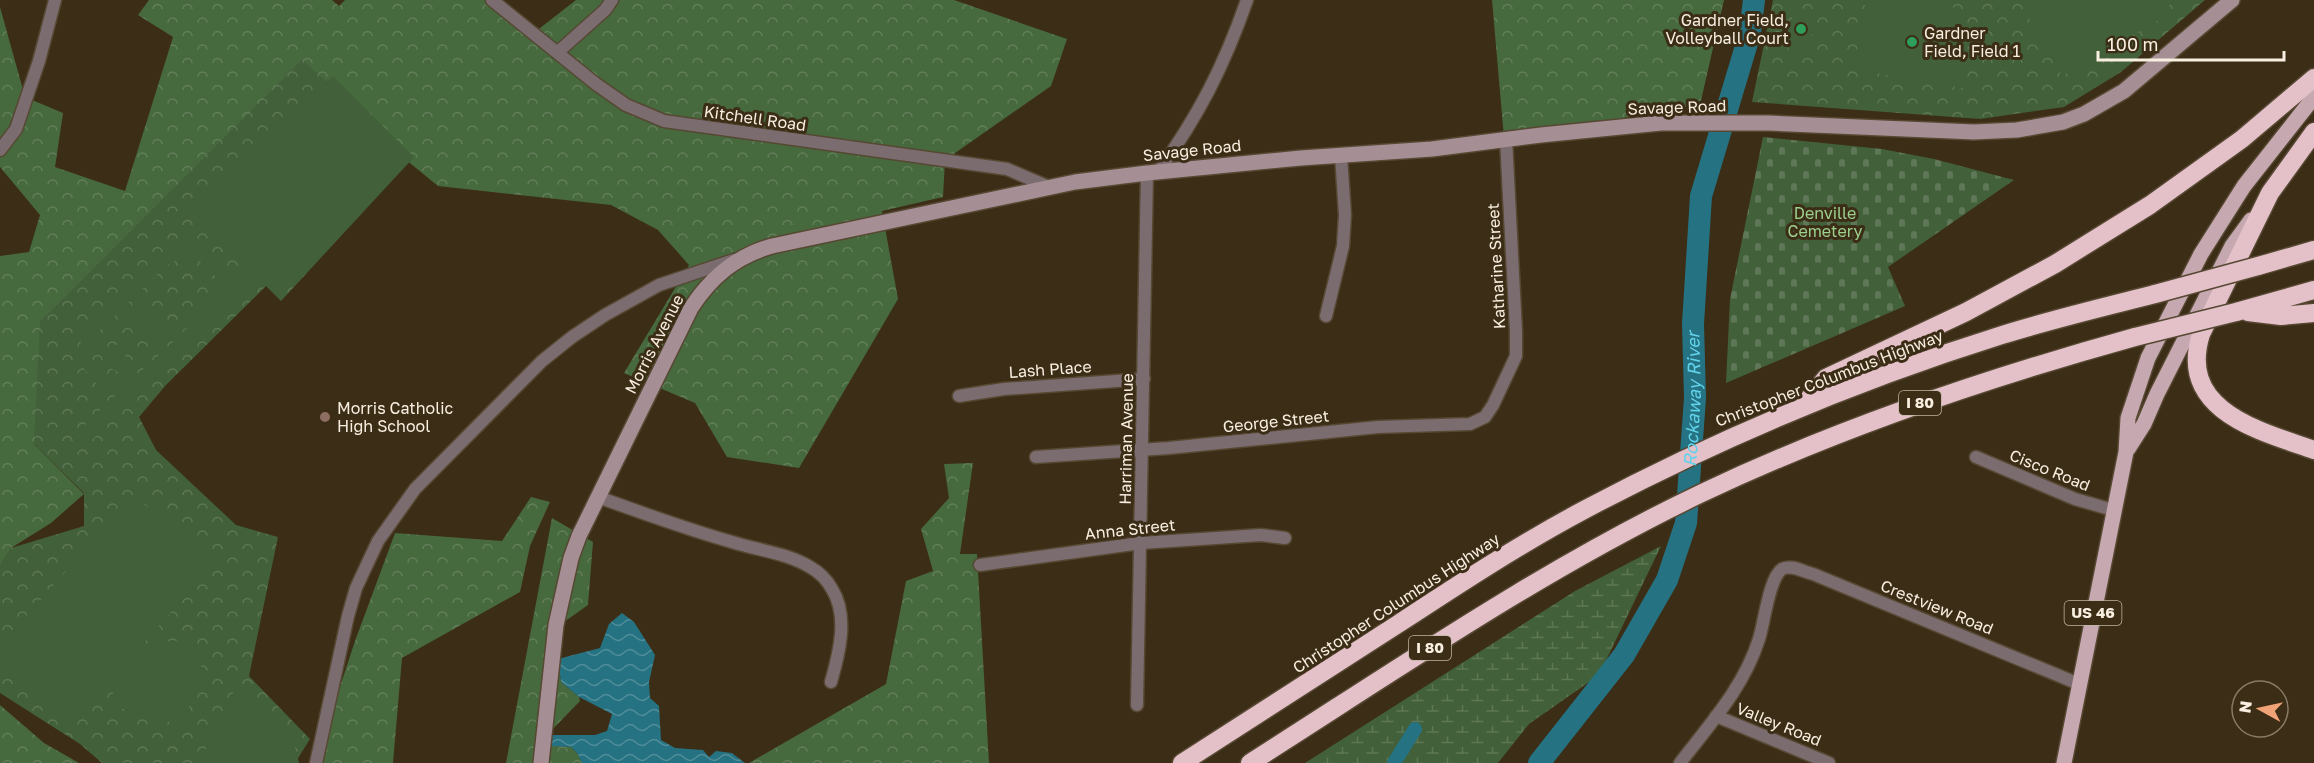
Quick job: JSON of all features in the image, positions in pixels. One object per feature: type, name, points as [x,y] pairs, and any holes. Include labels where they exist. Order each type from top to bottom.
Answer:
[{"type":"highway","points":[[1803,406],[1826,378],[1976,307],[2055,264],[2150,205],[2242,139],[2314,78]]},
{"type":"highway","name":"US 46","points":[[2270,193],[2314,132]]},
{"type":"highway","points":[[2270,193],[2201,334],[2198,346],[2198,369],[2206,391],[2235,420],[2314,450]]},
{"type":"highway","name":"Christopher Columbus Highway","points":[[1182,763],[1483,569],[1641,480],[1735,436],[1803,406],[1917,363],[1993,338],[2314,250]]},
{"type":"highway","name":"I 80","points":[[1250,763],[1447,637],[1613,539],[1712,488],[1774,460],[1886,415],[1982,382],[2136,337],[2314,290]]},
{"type":"highway","points":[[2237,312],[2281,316],[2314,313]]},
{"type":"main road","name":"US 46","points":[[2064,763],[2126,452],[2128,417],[2148,358],[2201,254],[2244,186],[2314,97]]},
{"type":"main road","name":"US 46","points":[[2126,452],[2144,424],[2232,246],[2270,193]]},
{"type":"street","points":[[0,150],[16,129],[23,110],[55,0]]},
{"type":"street","name":"Kitchell Road","points":[[492,0],[596,84],[626,105],[664,121],[1008,169],[1049,187]]},
{"type":"street","points":[[558,52],[605,10],[612,0]]},
{"type":"street","points":[[1152,172],[1184,136],[1213,85],[1245,0]]},
{"type":"street","name":"Savage Road","points":[[1084,181],[1152,172],[1432,149],[1661,123],[1769,123],[1974,132],[2017,130],[2062,122],[2084,114],[2124,91],[2232,0]]},
{"type":"street","name":"Katharine Street","points":[[1501,388],[1516,356],[1506,139]]},
{"type":"street","points":[[1326,316],[1343,246],[1345,215],[1341,155]]},
{"type":"street","name":"Harriman Avenue","points":[[1137,705],[1144,379],[1152,172]]},
{"type":"street","name":"Morris Avenue","points":[[541,763],[556,625],[563,585],[579,536],[691,308],[716,276],[745,256],[771,246],[1084,181]]},
{"type":"street","points":[[316,763],[356,588],[378,541],[415,489],[542,361],[572,338],[605,315],[659,285],[745,256]]},
{"type":"street","name":"Lash Place","points":[[959,396],[1004,389],[1144,379]]},
{"type":"street","name":"George Street","points":[[1036,457],[1169,448],[1378,427],[1470,424],[1485,417],[1501,388]]},
{"type":"street","name":"Cisco Road","points":[[1976,457],[2075,499],[2113,510]]},
{"type":"street","points":[[598,497],[685,529],[793,559],[819,573],[833,590],[838,601],[841,625],[831,682]]},
{"type":"street","name":"Anna Street","points":[[980,565],[1141,543],[1261,535],[1285,538]]},
{"type":"street","name":"Crestview Road","points":[[1716,716],[1747,672],[1759,638],[1772,588],[1782,570],[1789,567],[1813,574],[2079,684]]},
{"type":"street","points":[[1680,763],[1716,716]]},
{"type":"street","name":"Valley Road","points":[[1716,716],[1829,763]]},
{"type":"green space","points":[[149,0],[332,0],[339,6],[345,0],[492,0],[535,32],[576,0],[954,0],[1067,39],[1051,86],[945,160],[943,197],[882,211],[898,299],[799,468],[727,457],[695,403],[624,373],[689,265],[658,230],[611,205],[438,186],[394,150],[34,444],[84,494],[51,523],[11,548],[0,567],[0,256],[29,252],[40,215],[0,167],[0,7],[25,97],[63,113],[55,167],[125,191],[173,37],[138,15]]},
{"type":"green space","points":[[1492,0],[1724,0],[1700,105],[1504,138]]},
{"type":"green space","points":[[1773,0],[2205,0],[2121,72],[2064,107],[1980,119],[1752,102]]},
{"type":"green space","name":"Gardner Field, Field 1","points":[[1866,0],[1949,0],[1959,22],[1964,42],[1965,64],[1962,88],[1854,69]]},
{"type":"green space","points":[[2019,0],[2146,0],[2148,2],[2148,0],[2174,0],[2160,16],[2156,12],[2160,19],[2062,76]]},
{"type":"green space","name":"Gardner Field, Volleyball Court","points":[[1794,7],[1816,11],[1809,52],[1787,48]]},
{"type":"green space","points":[[302,60],[414,157],[281,301],[266,286],[166,385],[139,417],[156,450],[236,525],[278,537],[249,676],[310,739],[295,763],[102,763],[80,744],[0,693],[0,567],[11,548],[84,526],[84,493],[34,444],[40,322]]},
{"type":"green space","points":[[333,76],[414,157],[281,296],[194,212]]},
{"type":"green space","name":"Denville Cemetery","points":[[1763,137],[1882,149],[1934,159],[2014,180],[1888,267],[1905,306],[1726,383],[1730,299]]},
{"type":"green space","points":[[179,246],[198,247],[212,255],[222,269],[227,287],[246,268],[256,277],[83,449],[72,438],[119,392],[102,386],[88,374],[81,362],[79,349],[83,338],[99,315],[151,264],[171,249]],"holes":[[[184,257],[205,264],[214,274],[216,289],[209,304],[178,338],[135,376],[113,379],[104,375],[93,361],[93,342],[99,331],[167,265]]]},
{"type":"green space","points":[[133,300],[154,310],[158,307],[165,315],[162,318],[172,338],[155,342],[138,333],[131,317]]},
{"type":"green space","points":[[131,337],[133,339],[118,372],[107,366],[102,358],[104,352]]},
{"type":"green space","points":[[973,463],[960,554],[977,554],[989,763],[749,763],[886,684],[906,581],[933,571],[921,529],[949,498],[944,464]]},
{"type":"green space","points":[[133,495],[215,563],[141,646],[166,641],[182,642],[190,644],[205,654],[186,717],[190,722],[190,728],[185,731],[179,730],[176,724],[114,706],[113,692],[119,670],[74,721],[0,655],[0,646]]},
{"type":"green space","points":[[531,497],[550,502],[530,546],[520,592],[402,658],[393,763],[315,763],[355,641],[395,533],[502,541]]},
{"type":"green space","points":[[552,518],[593,542],[588,605],[554,629],[561,682],[579,697],[580,701],[547,735],[549,745],[571,747],[582,763],[506,763]]},
{"type":"green space","points":[[1661,546],[1599,675],[1529,724],[1498,763],[1305,763],[1575,591]]},
{"type":"green space","points":[[236,687],[269,715],[293,740],[299,763],[199,763]]},
{"type":"green space","points":[[0,705],[44,743],[79,763],[0,763]]},
{"type":"water","points":[[622,613],[634,622],[655,655],[649,682],[650,698],[659,706],[661,740],[675,748],[703,750],[709,757],[716,751],[732,753],[745,763],[582,763],[571,747],[549,746],[547,735],[595,735],[607,731],[612,714],[579,697],[561,682],[558,659],[600,648],[609,624]]},
{"type":"waterway","name":"Rockaway River","points":[[1539,763],[1624,655],[1667,580],[1686,523],[1695,398],[1693,324],[1701,196],[1750,33],[1754,0]]},
{"type":"waterway","points":[[1394,763],[1415,729]]},
{"type":"place","name":"Gardner Field, Volleyball Court","points":[[1801,29]]},
{"type":"place","name":"Gardner Field, Field 1","points":[[1912,42]]},
{"type":"place","name":"Morris Catholic High School","points":[[325,417]]}]
